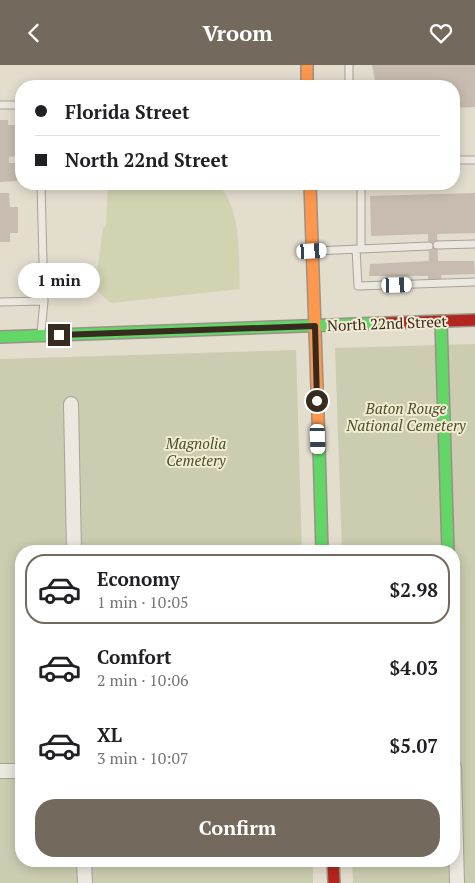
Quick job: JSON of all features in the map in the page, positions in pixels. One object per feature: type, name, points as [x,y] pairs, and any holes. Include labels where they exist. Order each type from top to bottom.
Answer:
[{"type":"main road","points":[[307,65],[308,80]]},
{"type":"main road","points":[[310,190],[322,545]]},
{"type":"main road","name":"North 22nd Street","points":[[0,337],[475,320]]},
{"type":"main road","points":[[441,321],[448,545]]},
{"type":"main road","points":[[333,867],[334,883]]},
{"type":"street","points":[[71,404],[74,545]]},
{"type":"street","points":[[0,771],[15,771]]},
{"type":"street","points":[[84,867],[85,883]]},
{"type":"street","points":[[457,867],[457,883]]},
{"type":"lane","points":[[348,65],[349,80]]},
{"type":"lane","points":[[0,105],[15,105]]},
{"type":"lane","points":[[460,160],[475,160]]},
{"type":"lane","points":[[41,190],[44,301],[41,336]]},
{"type":"lane","points":[[360,190],[358,286],[475,282]]},
{"type":"lane","points":[[437,245],[475,244]]},
{"type":"lane","points":[[312,251],[429,246]]},
{"type":"lane","points":[[0,302],[44,301]]},
{"type":"green space","points":[[108,190],[222,190],[231,206],[238,233],[240,289],[111,303],[95,289],[103,228],[106,226]]},
{"type":"green space","name":"Baton Rouge National Cemetery","points":[[475,344],[475,883],[353,883],[352,867],[460,867],[460,545],[342,545],[335,348]]},
{"type":"green space","name":"Magnolia Cemetery","points":[[296,350],[302,545],[15,545],[15,867],[313,867],[313,883],[0,883],[0,359]]},
{"type":"building","points":[[372,65],[475,65],[475,107],[460,108],[460,80],[375,80]]},
{"type":"building","points":[[0,120],[8,120],[8,125],[15,125],[15,156],[9,157],[9,163],[15,163],[15,181],[0,182]]},
{"type":"building","points":[[0,193],[9,193],[10,207],[18,207],[18,233],[10,233],[10,242],[0,242]]},
{"type":"building","points":[[475,193],[475,233],[437,234],[438,261],[474,261],[475,274],[441,275],[442,281],[428,282],[428,276],[369,276],[370,264],[429,261],[428,234],[371,236],[370,196]]},
{"type":"traffic: fast","points":[[441,321],[448,545]]},
{"type":"traffic: fast","points":[[0,337],[386,323]]},
{"type":"traffic: fast","points":[[319,446],[322,545]]},
{"type":"traffic: slow","points":[[307,65],[307,80]]},
{"type":"traffic: slow","points":[[310,190],[319,446]]},
{"type":"traffic: jam","points":[[386,323],[475,320]]},
{"type":"traffic: jam","points":[[333,867],[334,883]]},
{"type":"route","points":[[59,335],[315,326],[317,401]]}]
